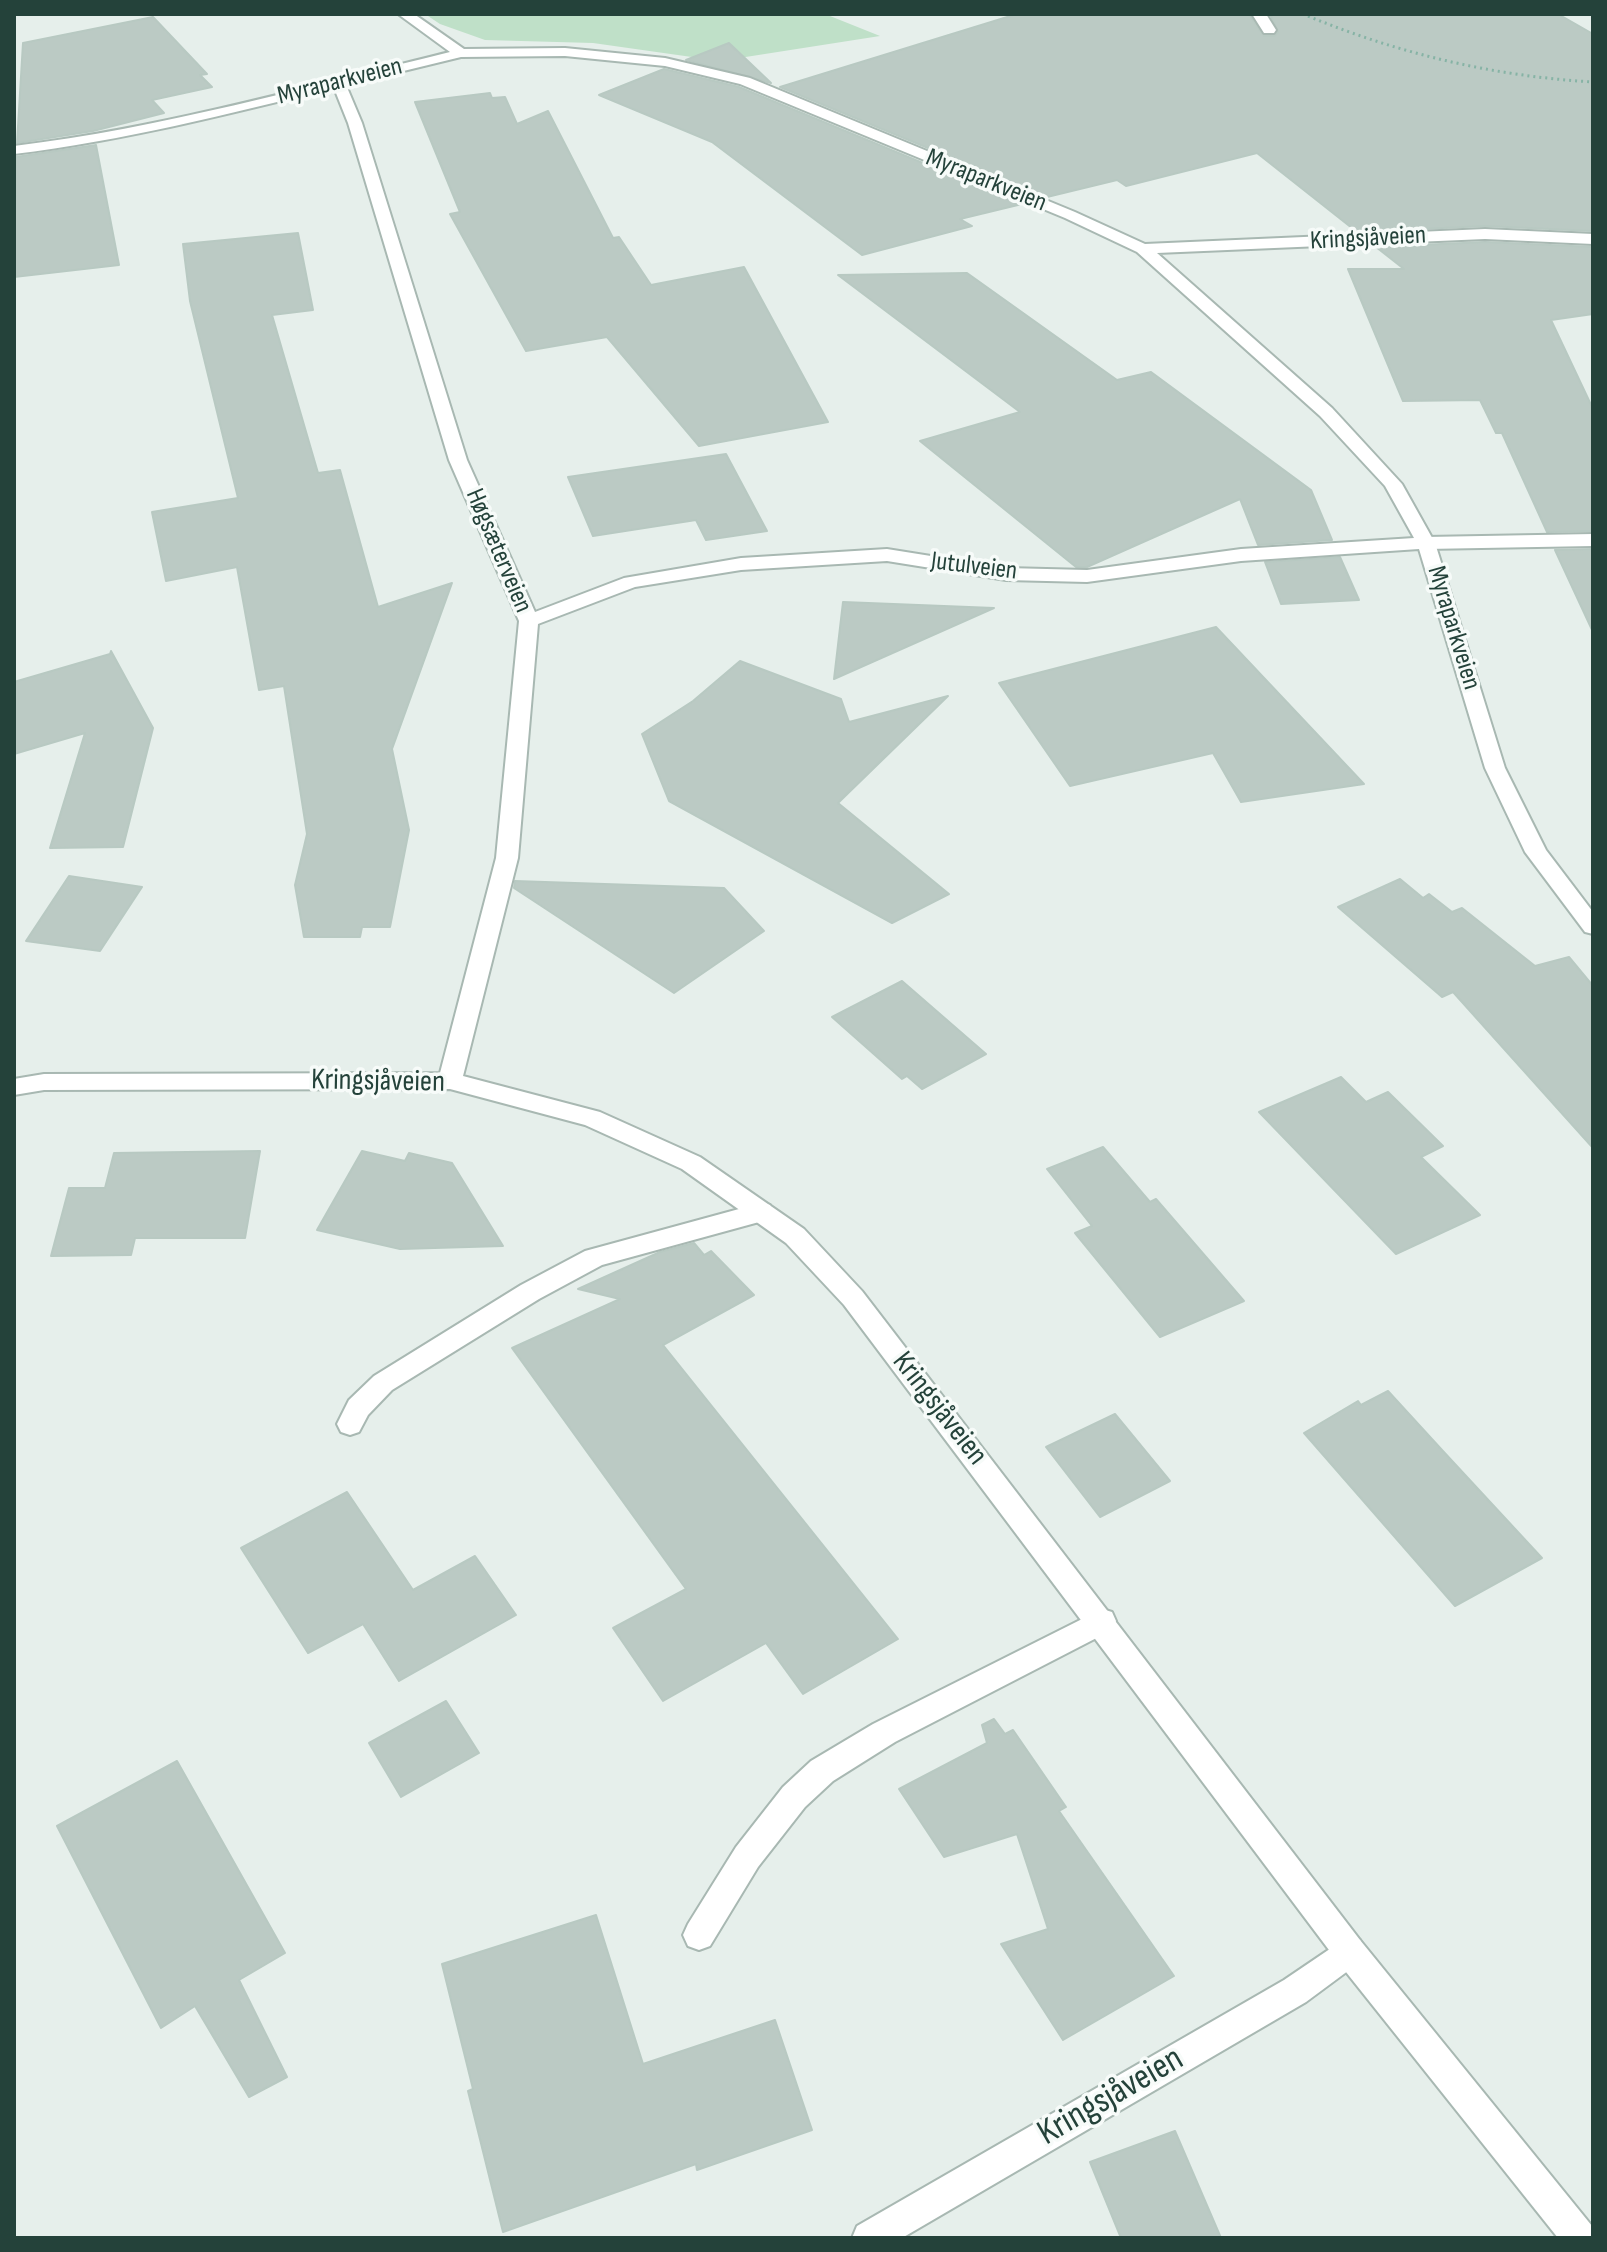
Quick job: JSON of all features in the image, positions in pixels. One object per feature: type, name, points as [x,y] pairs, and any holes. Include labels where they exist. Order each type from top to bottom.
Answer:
[{"type":"street","points":[[405,14],[461,53]]},
{"type":"street","points":[[1259,14],[1269,30]]},
{"type":"street","name":"Myraparkveien","points":[[14,150],[104,138],[461,53],[565,52],[665,62],[745,81],[1070,215],[1143,249],[1326,412],[1393,484],[1426,543],[1495,768],[1536,852],[1593,927]]},
{"type":"street","name":"Høgsæterveien","points":[[338,82],[355,123],[458,460],[529,621],[507,858],[450,1081]]},
{"type":"street","name":"Kringsjåveien","points":[[1143,249],[1485,234],[1593,239]]},
{"type":"street","name":"Jutulveien","points":[[529,621],[631,582],[741,564],[887,555],[1006,574],[1087,576],[1241,555],[1426,543],[1593,540]]},
{"type":"street","name":"Kringsjåveien","points":[[14,1087],[44,1082],[450,1081],[592,1118],[691,1163],[795,1236],[853,1298],[1102,1621],[1349,1951],[1580,2238]]},
{"type":"street","points":[[350,1424],[358,1408],[383,1383],[530,1292],[594,1258],[761,1212]]},
{"type":"street","points":[[699,1935],[747,1857],[794,1797],[822,1771],[884,1733],[1102,1621]]},
{"type":"street","name":"Kringsjåveien","points":[[869,2238],[1295,1991],[1349,1951]]},
{"type":"path","points":[[1303,14],[1359,37],[1451,65],[1552,80],[1593,82]]},
{"type":"green space","points":[[425,14],[825,14],[880,36],[720,61],[593,43],[485,40],[440,24]]},
{"type":"building","points":[[1017,14],[1249,14],[1264,36],[1274,36],[1278,32],[1270,14],[1558,14],[1593,34],[1593,231],[1485,226],[1357,232],[1257,153],[1126,186],[1117,180],[1047,197],[780,87]]},
{"type":"building","points":[[153,17],[207,74],[200,75],[212,87],[152,100],[164,113],[93,131],[17,143],[23,43]]},
{"type":"building","points":[[729,43],[771,83],[686,60]]},
{"type":"building","points":[[664,69],[739,87],[1022,204],[960,219],[972,226],[862,255],[712,142],[599,95]]},
{"type":"building","points":[[490,93],[492,98],[505,97],[517,124],[548,111],[613,238],[619,237],[651,285],[744,267],[828,422],[699,446],[607,337],[526,351],[450,214],[460,212],[415,102]]},
{"type":"building","points":[[96,145],[119,265],[14,277],[16,157]]},
{"type":"building","points":[[298,233],[313,310],[272,315],[318,473],[340,470],[378,607],[452,583],[392,749],[409,830],[390,927],[362,927],[360,937],[304,937],[295,885],[307,834],[284,686],[259,690],[237,567],[166,581],[152,512],[238,498],[190,301],[183,244]]},
{"type":"building","points":[[1485,242],[1593,247],[1593,314],[1551,320],[1593,409],[1593,531],[1547,532],[1502,433],[1496,433],[1480,400],[1403,401],[1348,269],[1404,269],[1376,247]]},
{"type":"building","points":[[967,273],[1117,380],[1151,372],[1311,490],[1332,540],[1258,545],[1240,499],[1087,567],[1076,567],[920,441],[1020,412],[838,275]]},
{"type":"building","points":[[726,454],[767,531],[706,540],[696,520],[593,536],[568,477]]},
{"type":"building","points":[[1593,549],[1593,632],[1555,550]]},
{"type":"building","points":[[1340,557],[1359,600],[1281,604],[1265,562]]},
{"type":"building","points":[[843,602],[994,608],[834,679]]},
{"type":"building","points":[[1216,627],[1364,784],[1241,802],[1213,753],[1070,786],[999,683]]},
{"type":"building","points":[[111,651],[153,728],[123,847],[50,848],[85,733],[14,754],[14,682],[110,654]]},
{"type":"building","points":[[740,661],[841,699],[849,722],[948,696],[838,803],[949,894],[892,923],[669,801],[642,734],[693,701]]},
{"type":"building","points":[[69,876],[142,887],[100,951],[26,941]]},
{"type":"building","points":[[1400,879],[1423,898],[1429,894],[1452,912],[1462,908],[1535,966],[1569,957],[1593,986],[1593,1148],[1453,992],[1442,997],[1338,907]]},
{"type":"building","points":[[515,881],[724,888],[764,931],[674,993],[514,888]]},
{"type":"building","points":[[902,981],[986,1054],[922,1089],[907,1076],[902,1079],[832,1017]]},
{"type":"building","points":[[1341,1077],[1366,1102],[1388,1092],[1443,1146],[1421,1157],[1480,1215],[1396,1254],[1259,1112]]},
{"type":"building","points":[[1103,1147],[1150,1202],[1156,1199],[1244,1301],[1160,1337],[1075,1233],[1092,1226],[1047,1169]]},
{"type":"building","points":[[260,1151],[245,1238],[135,1238],[131,1255],[51,1256],[69,1188],[105,1188],[114,1153]]},
{"type":"building","points":[[362,1151],[405,1161],[409,1153],[452,1163],[503,1246],[400,1249],[317,1230]]},
{"type":"building","points":[[694,1243],[704,1255],[711,1251],[754,1295],[663,1345],[898,1639],[803,1694],[766,1643],[663,1701],[613,1628],[686,1589],[512,1348],[620,1299],[578,1289],[660,1252]]},
{"type":"building","points":[[1388,1391],[1542,1558],[1455,1606],[1304,1433],[1358,1401],[1361,1405]]},
{"type":"building","points":[[1115,1414],[1170,1481],[1100,1517],[1046,1447]]},
{"type":"building","points":[[347,1492],[413,1590],[475,1556],[516,1615],[399,1681],[363,1624],[308,1653],[241,1548]]},
{"type":"building","points":[[446,1701],[479,1753],[401,1797],[369,1743]]},
{"type":"building","points":[[994,1719],[1005,1734],[1013,1730],[1066,1807],[1059,1811],[1174,1976],[1063,2040],[1001,1944],[1048,1929],[1017,1834],[944,1857],[899,1789],[987,1743],[982,1725]]},
{"type":"building","points":[[177,1761],[285,1953],[239,1980],[287,2077],[249,2097],[195,2006],[161,2028],[57,1826]]},
{"type":"building","points":[[596,1915],[643,2064],[775,2020],[812,2130],[697,2170],[696,2164],[503,2232],[468,2091],[473,2089],[442,1964]]},
{"type":"building","points":[[1175,2131],[1221,2238],[1121,2238],[1090,2162]]}]
